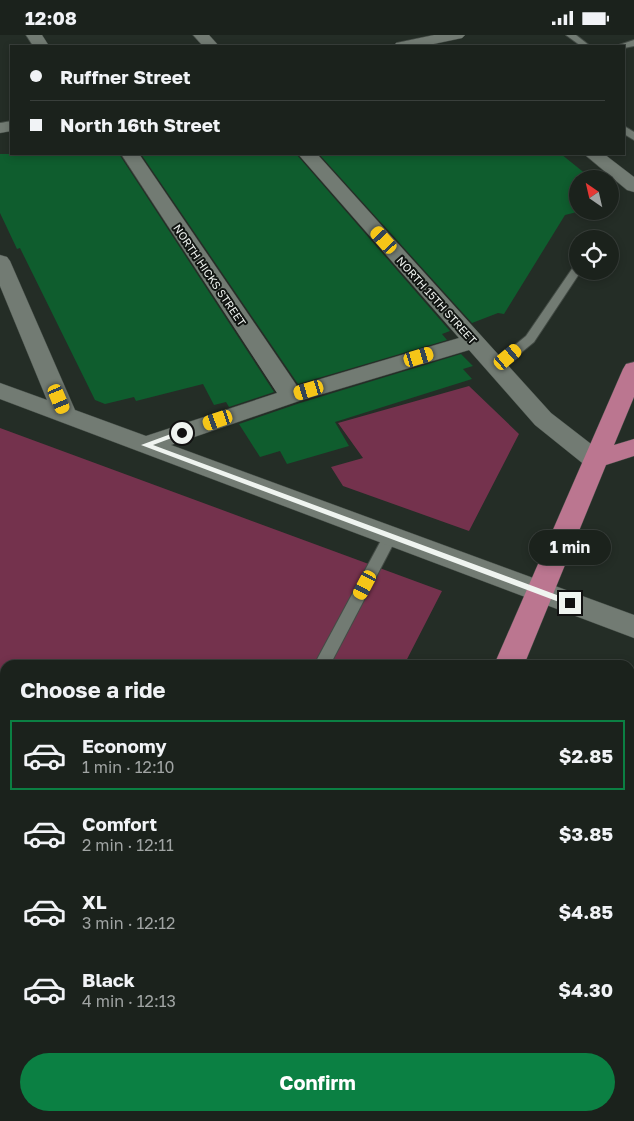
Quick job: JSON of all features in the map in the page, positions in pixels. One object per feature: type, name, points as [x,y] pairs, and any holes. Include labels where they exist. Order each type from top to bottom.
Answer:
[{"type":"main road","points":[[511,660],[634,369]]},
{"type":"main road","points":[[595,460],[634,447]]},
{"type":"street","points":[[201,35],[210,45]]},
{"type":"street","points":[[408,45],[453,38]]},
{"type":"street","name":"NORTH HICKS STREET","points":[[131,155],[291,396]]},
{"type":"street","name":"NORTH 15TH STREET","points":[[308,155],[543,419],[595,460]]},
{"type":"street","points":[[594,155],[634,186]]},
{"type":"street","points":[[0,261],[66,416]]},
{"type":"street","points":[[145,445],[291,396],[473,341]]},
{"type":"street","points":[[0,391],[634,627]]},
{"type":"lane","points":[[570,35],[585,45]]},
{"type":"lane","points":[[496,367],[530,339],[570,280]]},
{"type":"lane","points":[[325,660],[390,537]]},
{"type":"shaded area","points":[[469,386],[519,434],[469,531],[343,486],[331,467],[363,458],[338,423]]},
{"type":"shaded area","points":[[0,428],[442,591],[407,660],[0,660]]},
{"type":"building","points":[[0,154],[120,155],[274,392],[229,407],[226,402],[214,405],[203,384],[136,401],[134,397],[105,404],[95,400],[20,248],[17,249],[0,213]]},
{"type":"building","points":[[142,155],[297,155],[450,331],[442,334],[447,340],[298,384]]},
{"type":"building","points":[[320,155],[562,155],[581,170],[569,170],[569,214],[565,215],[504,314],[498,313],[472,323]]},
{"type":"building","points":[[461,354],[473,366],[463,369],[472,379],[335,422],[349,446],[287,464],[280,451],[260,457],[239,424],[300,403]]},
{"type":"route","points":[[182,433],[145,445],[570,603]]}]
